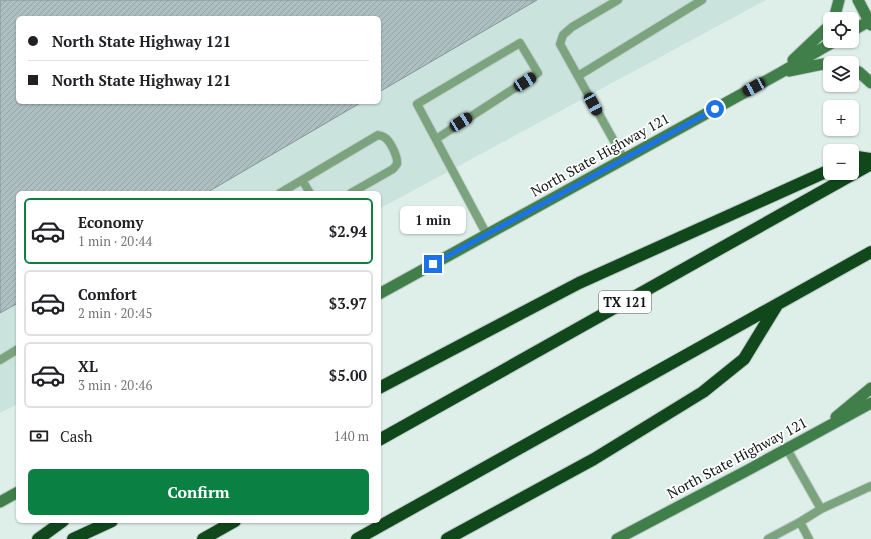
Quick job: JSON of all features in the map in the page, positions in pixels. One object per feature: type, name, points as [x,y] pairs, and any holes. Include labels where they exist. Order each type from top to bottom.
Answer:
[{"type":"highway","points":[[859,157],[871,159]]},
{"type":"highway","name":"TX 121","points":[[381,439],[871,164]]},
{"type":"highway","points":[[381,387],[579,283],[823,173]]},
{"type":"highway","points":[[357,539],[871,252]]},
{"type":"highway","points":[[448,539],[594,459],[703,392],[744,358],[777,304]]},
{"type":"highway","points":[[38,539],[60,523]]},
{"type":"highway","points":[[73,539],[108,523]]},
{"type":"highway","points":[[203,539],[231,523]]},
{"type":"main road","points":[[836,12],[839,0]]},
{"type":"main road","points":[[858,0],[870,22],[859,28]]},
{"type":"main road","points":[[780,73],[823,32]]},
{"type":"main road","name":"North State Highway 121","points":[[381,293],[823,48]]},
{"type":"main road","points":[[780,73],[823,64]]},
{"type":"main road","points":[[859,72],[871,83]]},
{"type":"main road","points":[[815,434],[871,388]]},
{"type":"main road","name":"North State Highway 121","points":[[617,539],[871,403]]},
{"type":"main road","points":[[0,502],[16,493]]},
{"type":"lane","points":[[618,0],[572,27],[563,35],[560,44],[624,159]]},
{"type":"lane","points":[[578,76],[702,0]]},
{"type":"lane","points":[[436,138],[538,73],[520,44],[417,104],[487,235]]},
{"type":"lane","points":[[283,191],[378,135],[384,137],[389,142],[398,159],[397,164],[393,169],[354,191]]},
{"type":"lane","points":[[302,180],[309,191]]},
{"type":"lane","points":[[0,360],[16,350]]},
{"type":"lane","points":[[787,449],[820,509]]},
{"type":"lane","points":[[768,539],[800,522],[820,509],[871,486]]},
{"type":"lane","points":[[800,522],[809,539]]},
{"type":"shaded area","points":[[0,0],[766,0],[381,208],[381,191],[16,191],[16,405],[0,413]]},
{"type":"building","points":[[0,0],[537,0],[381,91],[381,16],[16,16],[16,104],[359,104],[209,191],[16,191],[16,304],[0,313]]},
{"type":"route","points":[[433,264],[715,109]]}]
